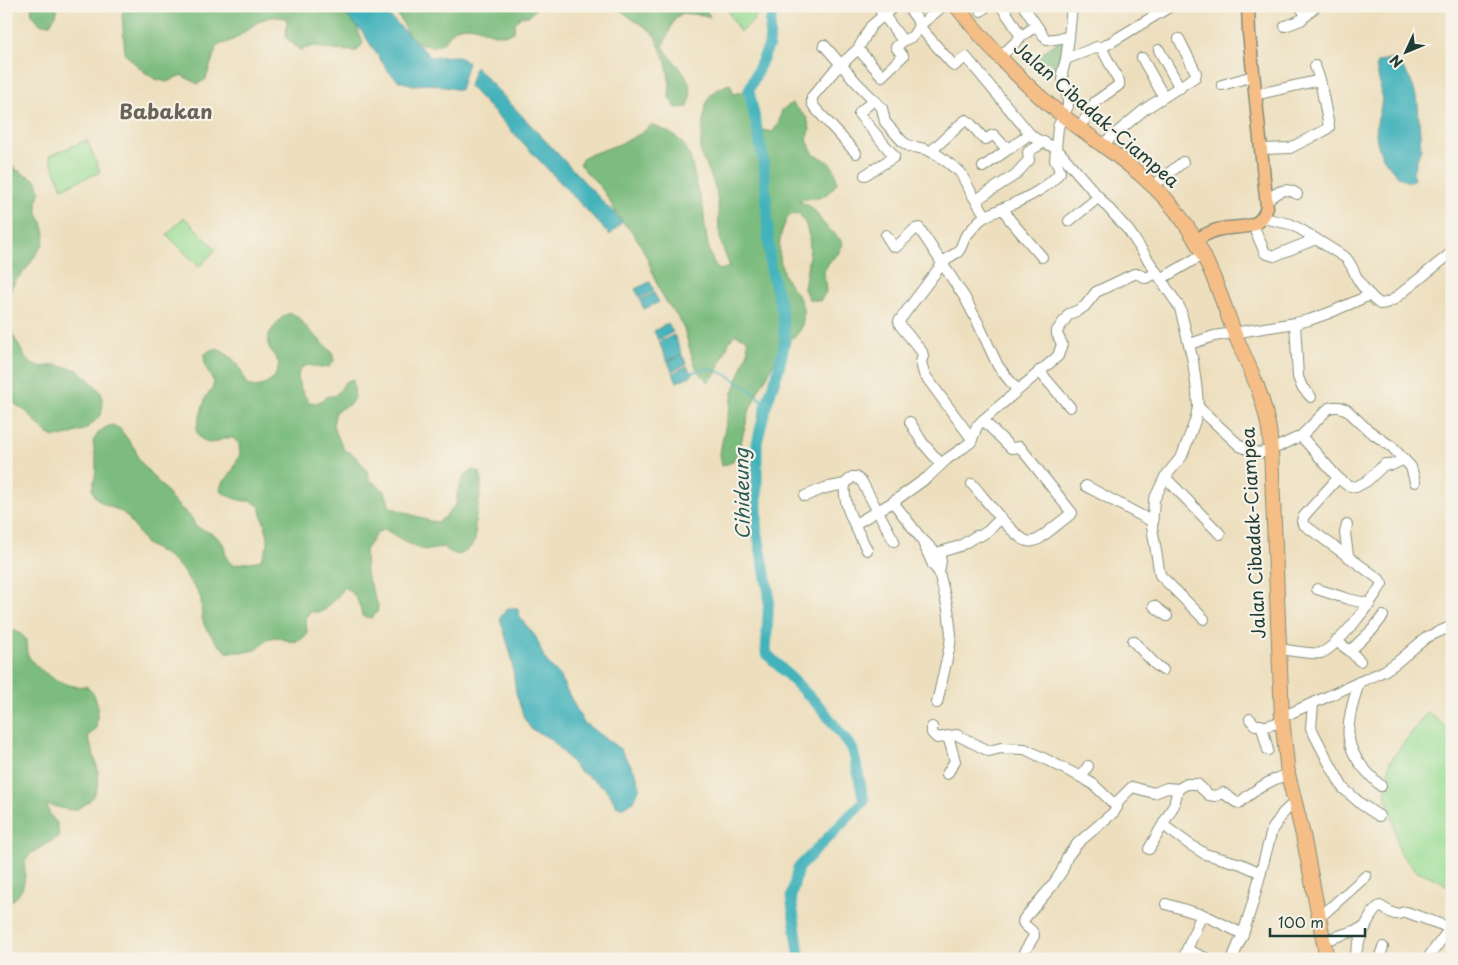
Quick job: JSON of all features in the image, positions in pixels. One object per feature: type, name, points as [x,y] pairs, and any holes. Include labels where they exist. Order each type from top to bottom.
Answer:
[{"type":"highway","name":"Jalan Cibadak-Ciampea","points":[[956,6],[1000,57],[1027,83],[1062,115],[1103,144],[1153,186],[1180,217],[1213,276],[1262,399],[1271,450],[1282,720],[1288,774],[1303,835],[1326,959]]},
{"type":"main road","points":[[1194,240],[1218,230],[1258,222],[1267,207],[1253,76],[1248,6]]},
{"type":"street","points":[[876,6],[903,41]]},
{"type":"street","points":[[856,152],[815,108],[811,100],[841,64],[858,49],[871,26],[896,6]]},
{"type":"street","points":[[907,6],[919,26],[954,66],[966,56],[1030,134],[1056,148],[1129,231],[1180,308],[1190,344],[1198,392],[1198,407],[1182,456],[1165,477],[1154,500],[1153,522],[1160,575],[1204,619]]},
{"type":"street","points":[[858,49],[882,76],[903,56],[896,47],[913,36],[919,26],[943,6]]},
{"type":"street","points":[[1001,6],[1021,37]]},
{"type":"street","points":[[972,439],[924,374],[920,362],[923,356],[922,352],[900,325],[900,321],[942,264],[962,247],[965,237],[980,220],[1031,195],[1053,180],[1060,172],[1055,160],[1058,127],[1068,103],[1062,73],[1066,59],[1072,6]]},
{"type":"street","points":[[1066,59],[1096,47],[1104,47],[1171,6]]},
{"type":"street","points":[[1299,6],[1306,16]]},
{"type":"street","points":[[1285,26],[1301,20],[1316,6]]},
{"type":"street","points":[[1024,7],[1045,37],[1067,38]]},
{"type":"street","points":[[1000,57],[1036,26]]},
{"type":"street","points":[[1103,144],[1145,110],[1195,77],[1196,73],[1179,39]]},
{"type":"street","points":[[824,45],[882,108],[885,122],[906,145],[931,151],[960,172],[986,216]]},
{"type":"street","points":[[1079,127],[1094,102],[1119,85],[1119,81],[1103,50],[1104,47]]},
{"type":"street","points":[[1159,50],[1180,88]]},
{"type":"street","points":[[1142,58],[1164,97]]},
{"type":"street","points":[[1262,149],[1290,148],[1328,128],[1320,80],[1315,66]]},
{"type":"street","points":[[1222,85],[1253,76]]},
{"type":"street","points":[[1255,95],[1320,80]]},
{"type":"street","points":[[865,175],[894,157],[859,114],[860,111],[874,100]]},
{"type":"street","points":[[931,151],[966,120],[984,139],[994,135],[1002,144],[1010,148]]},
{"type":"street","points":[[983,167],[1030,134]]},
{"type":"street","points":[[976,200],[1015,175],[1029,160],[1028,152],[1044,142]]},
{"type":"street","points":[[1153,186],[1183,162]]},
{"type":"street","points":[[1267,200],[1282,191],[1292,190],[1297,194]]},
{"type":"street","points":[[1069,221],[1099,197]]},
{"type":"street","points":[[1003,208],[1010,220],[1042,257]]},
{"type":"street","points":[[1316,239],[1274,256],[1269,255],[1263,250],[1258,222],[1290,224],[1316,239],[1346,258],[1352,265],[1360,282],[1380,304],[1393,300],[1452,251]]},
{"type":"street","points":[[886,235],[893,246],[896,247],[915,229],[919,228],[965,298],[998,366],[1017,390]]},
{"type":"street","points":[[855,524],[893,502],[963,448],[972,439],[977,426],[983,420],[1058,356],[1062,344],[1057,331],[1069,314],[1085,306],[1096,292],[1130,275],[1138,274],[1146,278],[1159,276],[1202,255]]},
{"type":"street","points":[[1190,344],[1214,336],[1294,323],[1321,316],[1370,294]]},
{"type":"street","points":[[1294,323],[1298,377],[1302,387],[1311,397]]},
{"type":"street","points":[[1039,372],[1070,407]]},
{"type":"street","points":[[1198,407],[1240,446],[1259,453],[1271,450],[1301,436],[1328,408],[1347,410],[1404,459],[1411,467],[1415,482]]},
{"type":"street","points":[[972,484],[1001,518],[1019,536],[1026,540],[1034,541],[1038,539],[1072,513],[1020,447],[1011,448],[983,420]]},
{"type":"street","points":[[910,422],[922,442],[941,464]]},
{"type":"street","points":[[1301,436],[1338,478],[1347,485],[1356,487],[1367,481],[1385,464],[1392,465],[1404,459]]},
{"type":"street","points":[[805,496],[825,488],[845,484],[852,477],[860,478],[894,541]]},
{"type":"street","points":[[1165,477],[1220,534]]},
{"type":"street","points":[[1279,649],[1320,653],[1330,647],[1370,604],[1382,584],[1348,555],[1306,527],[1302,521],[1304,516],[1338,478]]},
{"type":"street","points":[[845,484],[844,491],[848,508],[867,550]]},
{"type":"street","points":[[1086,486],[1153,522]]},
{"type":"street","points":[[893,502],[920,537],[937,553],[941,560],[939,572],[948,609],[951,634],[937,703]]},
{"type":"street","points":[[937,553],[960,546],[976,536],[980,536],[1001,518]]},
{"type":"street","points":[[1347,525],[1345,533],[1348,555]]},
{"type":"street","points":[[920,537],[933,565],[939,572]]},
{"type":"street","points":[[1317,589],[1370,604]]},
{"type":"street","points":[[1154,606],[1167,616]]},
{"type":"street","points":[[1350,651],[1373,629],[1383,616]]},
{"type":"street","points":[[1250,719],[1255,725],[1261,725],[1262,727],[1282,720],[1396,663],[1427,637],[1452,626]]},
{"type":"street","points":[[1133,641],[1163,670]]},
{"type":"street","points":[[1336,641],[1360,661]]},
{"type":"street","points":[[1359,682],[1349,719],[1349,744],[1363,768],[1381,786]]},
{"type":"street","points":[[1313,704],[1311,728],[1343,788],[1379,816]]},
{"type":"street","points":[[932,727],[932,732],[938,739],[957,735],[989,751],[1001,748],[1025,749],[1081,777],[1098,788],[1117,807]]},
{"type":"street","points":[[1262,727],[1268,750]]},
{"type":"street","points":[[947,774],[955,761],[948,736]]},
{"type":"street","points":[[1081,777],[1088,766]]},
{"type":"street","points":[[1020,959],[1034,936],[1033,932],[1024,925],[1024,919],[1052,886],[1062,871],[1065,860],[1078,843],[1114,812],[1118,801],[1132,787],[1154,793],[1167,788],[1197,784],[1209,795],[1215,796],[1223,793],[1239,803],[1256,790],[1288,774]]},
{"type":"street","points":[[1149,849],[1174,805],[1178,788]]},
{"type":"street","points":[[1232,959],[1243,934],[1272,830],[1283,813],[1295,802]]},
{"type":"street","points":[[1163,825],[1205,854],[1241,864],[1260,873]]},
{"type":"street","points":[[1319,918],[1366,876]]},
{"type":"street","points":[[1166,904],[1202,914],[1243,934]]},
{"type":"street","points":[[1355,959],[1358,943],[1374,910],[1380,906],[1394,914],[1399,914],[1403,911],[1448,927],[1448,932],[1427,959]]},
{"type":"street","points":[[1202,914],[1185,954],[1208,959]]},
{"type":"street","points":[[1323,941],[1366,927]]},
{"type":"street","points":[[1379,959],[1383,947]]},
{"type":"green space","points":[[31,6],[58,6],[56,15],[50,24],[40,24],[32,14]]},
{"type":"green space","points":[[125,6],[339,6],[354,20],[363,43],[357,51],[332,50],[314,46],[300,50],[286,38],[287,19],[272,17],[259,21],[231,41],[217,45],[206,79],[198,84],[181,75],[167,82],[155,79],[143,71],[125,54],[122,15]]},
{"type":"green space","points":[[387,6],[535,6],[535,10],[529,16],[521,16],[515,23],[514,32],[501,35],[466,26],[456,29],[440,45],[427,46],[410,37],[398,16]]},
{"type":"green space","points":[[615,6],[704,6],[710,17],[683,13],[675,18],[663,46],[688,81],[690,97],[688,107],[676,108],[669,98],[670,84],[666,62],[654,34]]},
{"type":"green space","points":[[725,6],[758,6],[754,20],[740,32]]},
{"type":"green space","points":[[1064,40],[1058,70],[1048,61],[1043,65],[1036,59],[1049,47]]},
{"type":"green space","points":[[730,84],[734,94],[749,90],[751,110],[761,130],[773,132],[779,122],[782,110],[792,103],[807,118],[810,130],[807,140],[814,155],[824,159],[834,168],[837,183],[832,190],[819,198],[798,201],[813,209],[823,223],[843,244],[838,254],[830,261],[824,271],[826,292],[820,301],[809,299],[804,289],[810,249],[809,236],[805,223],[799,213],[788,216],[780,241],[780,261],[784,276],[802,304],[802,324],[798,334],[785,341],[759,389],[750,409],[738,453],[732,462],[722,466],[720,454],[722,442],[733,393],[748,351],[747,339],[735,334],[729,342],[716,374],[708,382],[702,376],[694,363],[683,327],[662,295],[641,246],[633,233],[617,215],[602,189],[580,163],[584,157],[628,140],[651,125],[674,135],[681,141],[690,156],[697,191],[703,207],[708,244],[715,265],[719,270],[730,267],[721,243],[716,190],[700,150],[705,108],[709,97],[719,88]]},
{"type":"green space","points":[[87,140],[100,172],[62,188],[49,156]]},
{"type":"green space","points":[[6,143],[8,159],[12,166],[37,181],[40,192],[37,212],[45,234],[43,244],[11,288],[7,314],[13,335],[25,357],[33,365],[43,367],[55,365],[78,370],[101,393],[103,404],[101,414],[86,429],[65,436],[54,437],[44,431],[27,412],[6,398]]},
{"type":"green space","points":[[184,217],[216,249],[199,267],[167,235]]},
{"type":"green space","points":[[291,313],[298,317],[332,352],[334,361],[329,367],[321,368],[307,365],[301,369],[298,373],[298,378],[301,389],[309,402],[317,403],[328,396],[334,396],[345,382],[353,379],[355,397],[350,404],[336,411],[333,426],[344,450],[357,458],[367,471],[370,480],[385,491],[390,507],[438,522],[457,503],[457,494],[464,477],[472,470],[480,472],[481,485],[475,523],[475,540],[470,548],[459,555],[443,547],[428,550],[417,548],[385,529],[378,532],[365,550],[366,574],[378,605],[377,613],[371,618],[362,616],[356,598],[343,587],[339,595],[325,610],[309,612],[306,619],[307,635],[300,640],[293,642],[275,637],[267,640],[256,650],[227,652],[205,627],[202,617],[201,598],[179,566],[166,555],[146,544],[122,512],[96,498],[92,490],[96,472],[93,442],[103,429],[113,425],[120,429],[135,449],[143,465],[171,499],[192,518],[195,526],[214,535],[221,541],[226,557],[233,565],[261,560],[268,545],[268,536],[260,507],[252,501],[239,500],[220,491],[222,483],[233,470],[240,454],[239,444],[233,438],[225,438],[208,443],[200,438],[196,430],[206,396],[212,390],[214,382],[205,366],[204,355],[214,349],[222,351],[238,365],[244,379],[250,386],[264,385],[274,378],[279,363],[268,344],[269,335],[285,315]]},
{"type":"green space","points":[[6,629],[18,632],[23,636],[30,659],[41,670],[54,679],[68,685],[86,686],[94,694],[98,707],[96,729],[88,736],[96,762],[98,779],[94,795],[80,808],[70,810],[47,805],[50,815],[57,823],[59,836],[27,858],[21,891],[15,898],[6,903]]},
{"type":"green space","points":[[1427,712],[1452,731],[1452,891],[1441,881],[1417,871],[1399,852],[1393,820],[1385,794],[1390,761]]},
{"type":"water","points":[[338,6],[379,6],[431,57],[457,56],[468,62],[460,90],[431,84],[413,85],[399,81],[388,71],[363,33]]},
{"type":"water","points":[[1394,59],[1399,62],[1410,79],[1418,104],[1421,149],[1413,171],[1414,179],[1411,182],[1402,179],[1384,158],[1376,136],[1382,99],[1376,65],[1378,62]]},
{"type":"water","points":[[475,66],[622,222],[610,235],[469,86]]},
{"type":"water","points":[[650,282],[654,291],[640,298],[635,289]]},
{"type":"water","points":[[654,293],[659,302],[644,309],[640,300]]},
{"type":"water","points":[[668,323],[673,332],[658,340],[654,331]]},
{"type":"water","points":[[674,335],[682,354],[667,361],[659,342]]},
{"type":"water","points":[[682,355],[687,364],[672,371],[668,362]]},
{"type":"water","points":[[687,366],[692,375],[677,382],[673,373]]},
{"type":"water","points":[[508,608],[517,608],[521,619],[536,637],[544,658],[560,677],[583,722],[620,749],[636,773],[640,787],[634,801],[621,808],[616,806],[604,787],[578,770],[551,739],[531,729],[524,718],[516,693],[511,655],[500,618]]},
{"type":"waterway","name":"Cihideung","points":[[772,6],[769,45],[749,90],[764,163],[770,265],[782,312],[785,341],[757,443],[757,530],[769,594],[766,653],[823,710],[853,750],[864,801],[798,868],[791,897],[800,959]]},
{"type":"waterway","points":[[690,373],[702,369],[713,369],[720,372],[747,388],[766,406]]},
{"type":"district","name":"Babakan","points":[[166,112]]}]
